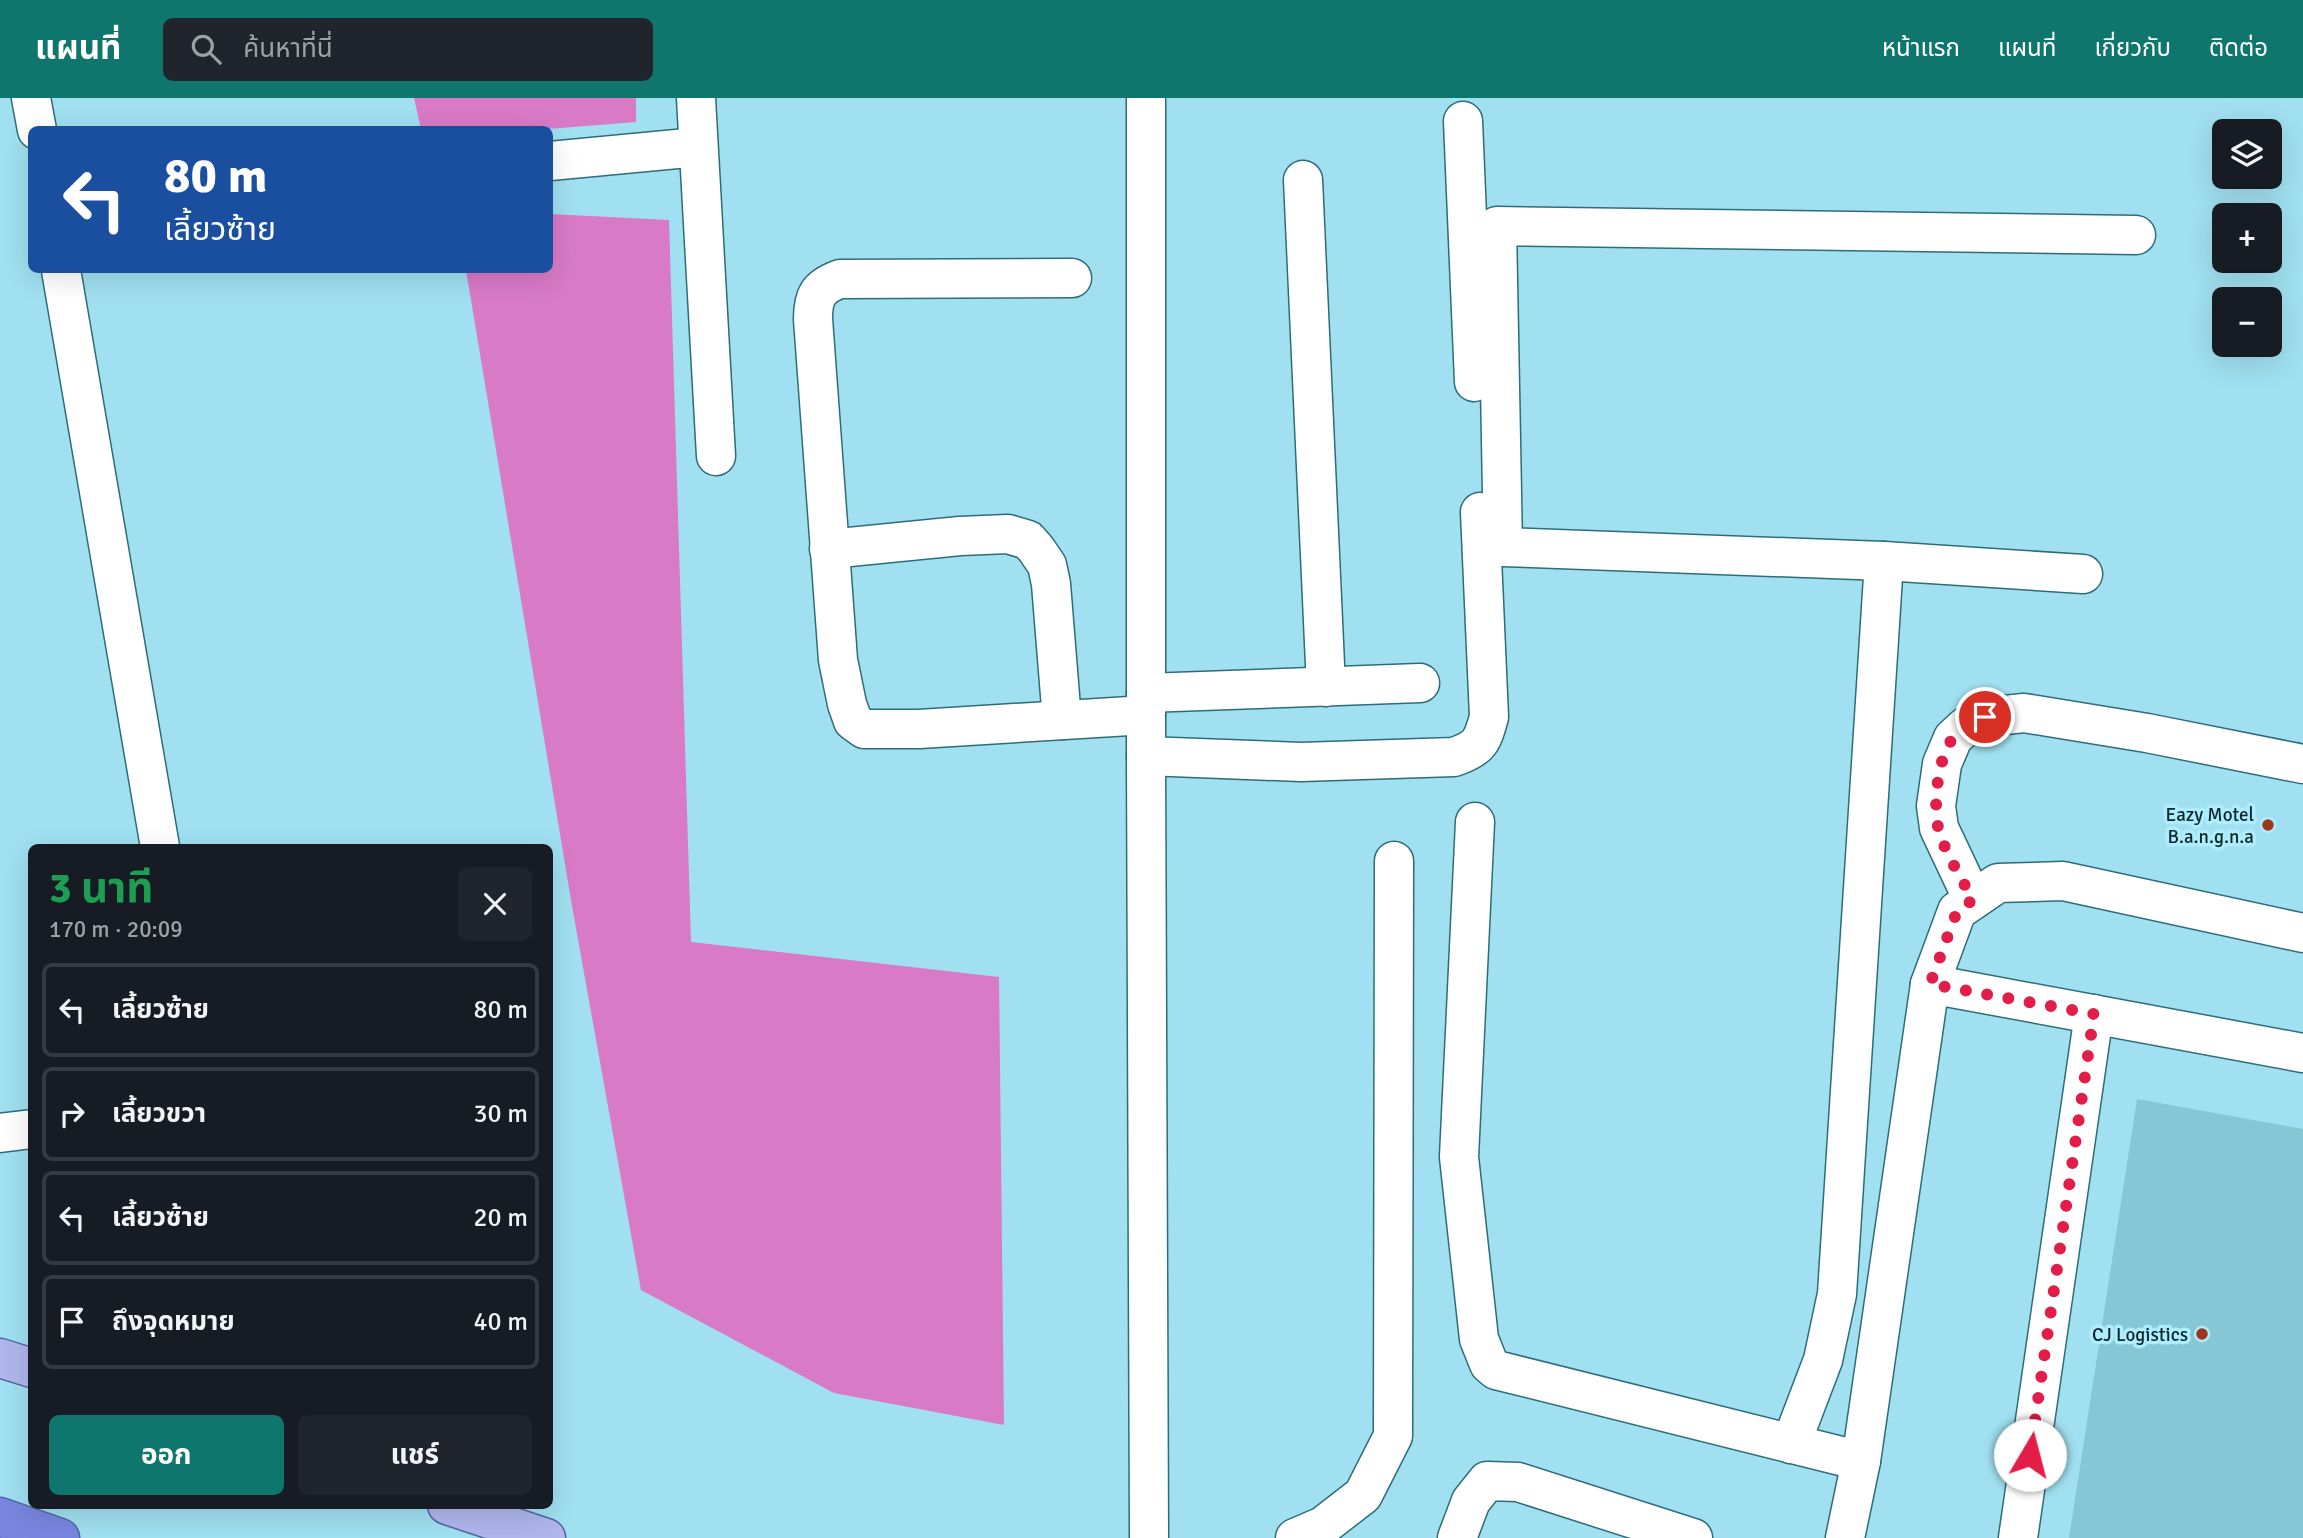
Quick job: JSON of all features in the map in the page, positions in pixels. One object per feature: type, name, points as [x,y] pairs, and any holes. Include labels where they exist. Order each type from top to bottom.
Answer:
[{"type":"highway","points":[[0,1517],[60,1538]]},
{"type":"main road","points":[[0,1358],[28,1367]]},
{"type":"main road","points":[[459,1509],[545,1538]]},
{"type":"street","points":[[31,98],[36,126]]},
{"type":"street","points":[[696,98],[716,456]]},
{"type":"street","points":[[1146,98],[1149,1538]]},
{"type":"street","points":[[1146,756],[1301,762],[1436,758],[1471,752],[1482,741],[1489,717],[1463,121]]},
{"type":"street","points":[[553,161],[698,147]]},
{"type":"street","points":[[1303,180],[1326,687]]},
{"type":"street","points":[[2084,574],[1884,561],[1503,547],[1497,226],[2136,235]]},
{"type":"street","points":[[62,273],[159,844]]},
{"type":"street","points":[[1072,278],[850,279],[831,282],[819,291],[814,300],[829,549],[840,671],[846,704],[853,721],[864,729],[919,729],[1062,720],[1146,704],[1326,687],[1420,683]]},
{"type":"street","points":[[829,549],[960,536],[1008,534],[1028,540],[1047,565],[1051,584],[1062,720]]},
{"type":"street","points":[[1791,1444],[1823,1360],[1837,1294],[1884,561]]},
{"type":"street","points":[[1973,900],[1948,852],[1939,828],[1936,806],[1941,764],[1948,747],[1965,727],[1985,717],[2024,713],[2147,733],[2303,764]]},
{"type":"street","points":[[1475,822],[1460,1157],[1479,1339],[1489,1364],[1496,1370],[1861,1461]]},
{"type":"street","points":[[1295,1538],[1323,1526],[1363,1495],[1393,1436],[1394,861]]},
{"type":"street","points":[[1845,1538],[1861,1461],[1930,984],[1957,911],[1998,883],[2063,881],[2303,933]]},
{"type":"street","points":[[1930,984],[2303,1053]]},
{"type":"street","points":[[2018,1538],[2094,1014]]},
{"type":"street","points":[[0,1133],[28,1130]]},
{"type":"street","points":[[1457,1538],[1471,1501],[1487,1481],[1518,1482],[1693,1538]]},
{"type":"shaded area","points":[[414,98],[636,98],[636,122],[553,129],[553,126],[420,126]]},
{"type":"shaded area","points":[[553,214],[669,220],[691,942],[999,977],[1004,1425],[834,1393],[641,1290],[572,906],[466,273],[553,273]]},
{"type":"building","name":"CJ Logistics","points":[[2137,1099],[2303,1129],[2303,1538],[2069,1538]]},
{"type":"place","name":"Eazy Motel B.a.n.g.n.a","points":[[2268,825]]},
{"type":"place","name":"CJ Logistics","points":[[2202,1334]]},
{"type":"route","points":[[1985,717],[1965,727],[1954,738],[1941,764],[1936,806],[1939,828],[1948,852],[1973,900],[1957,911],[1930,984],[2094,1014],[2030,1455]]}]
